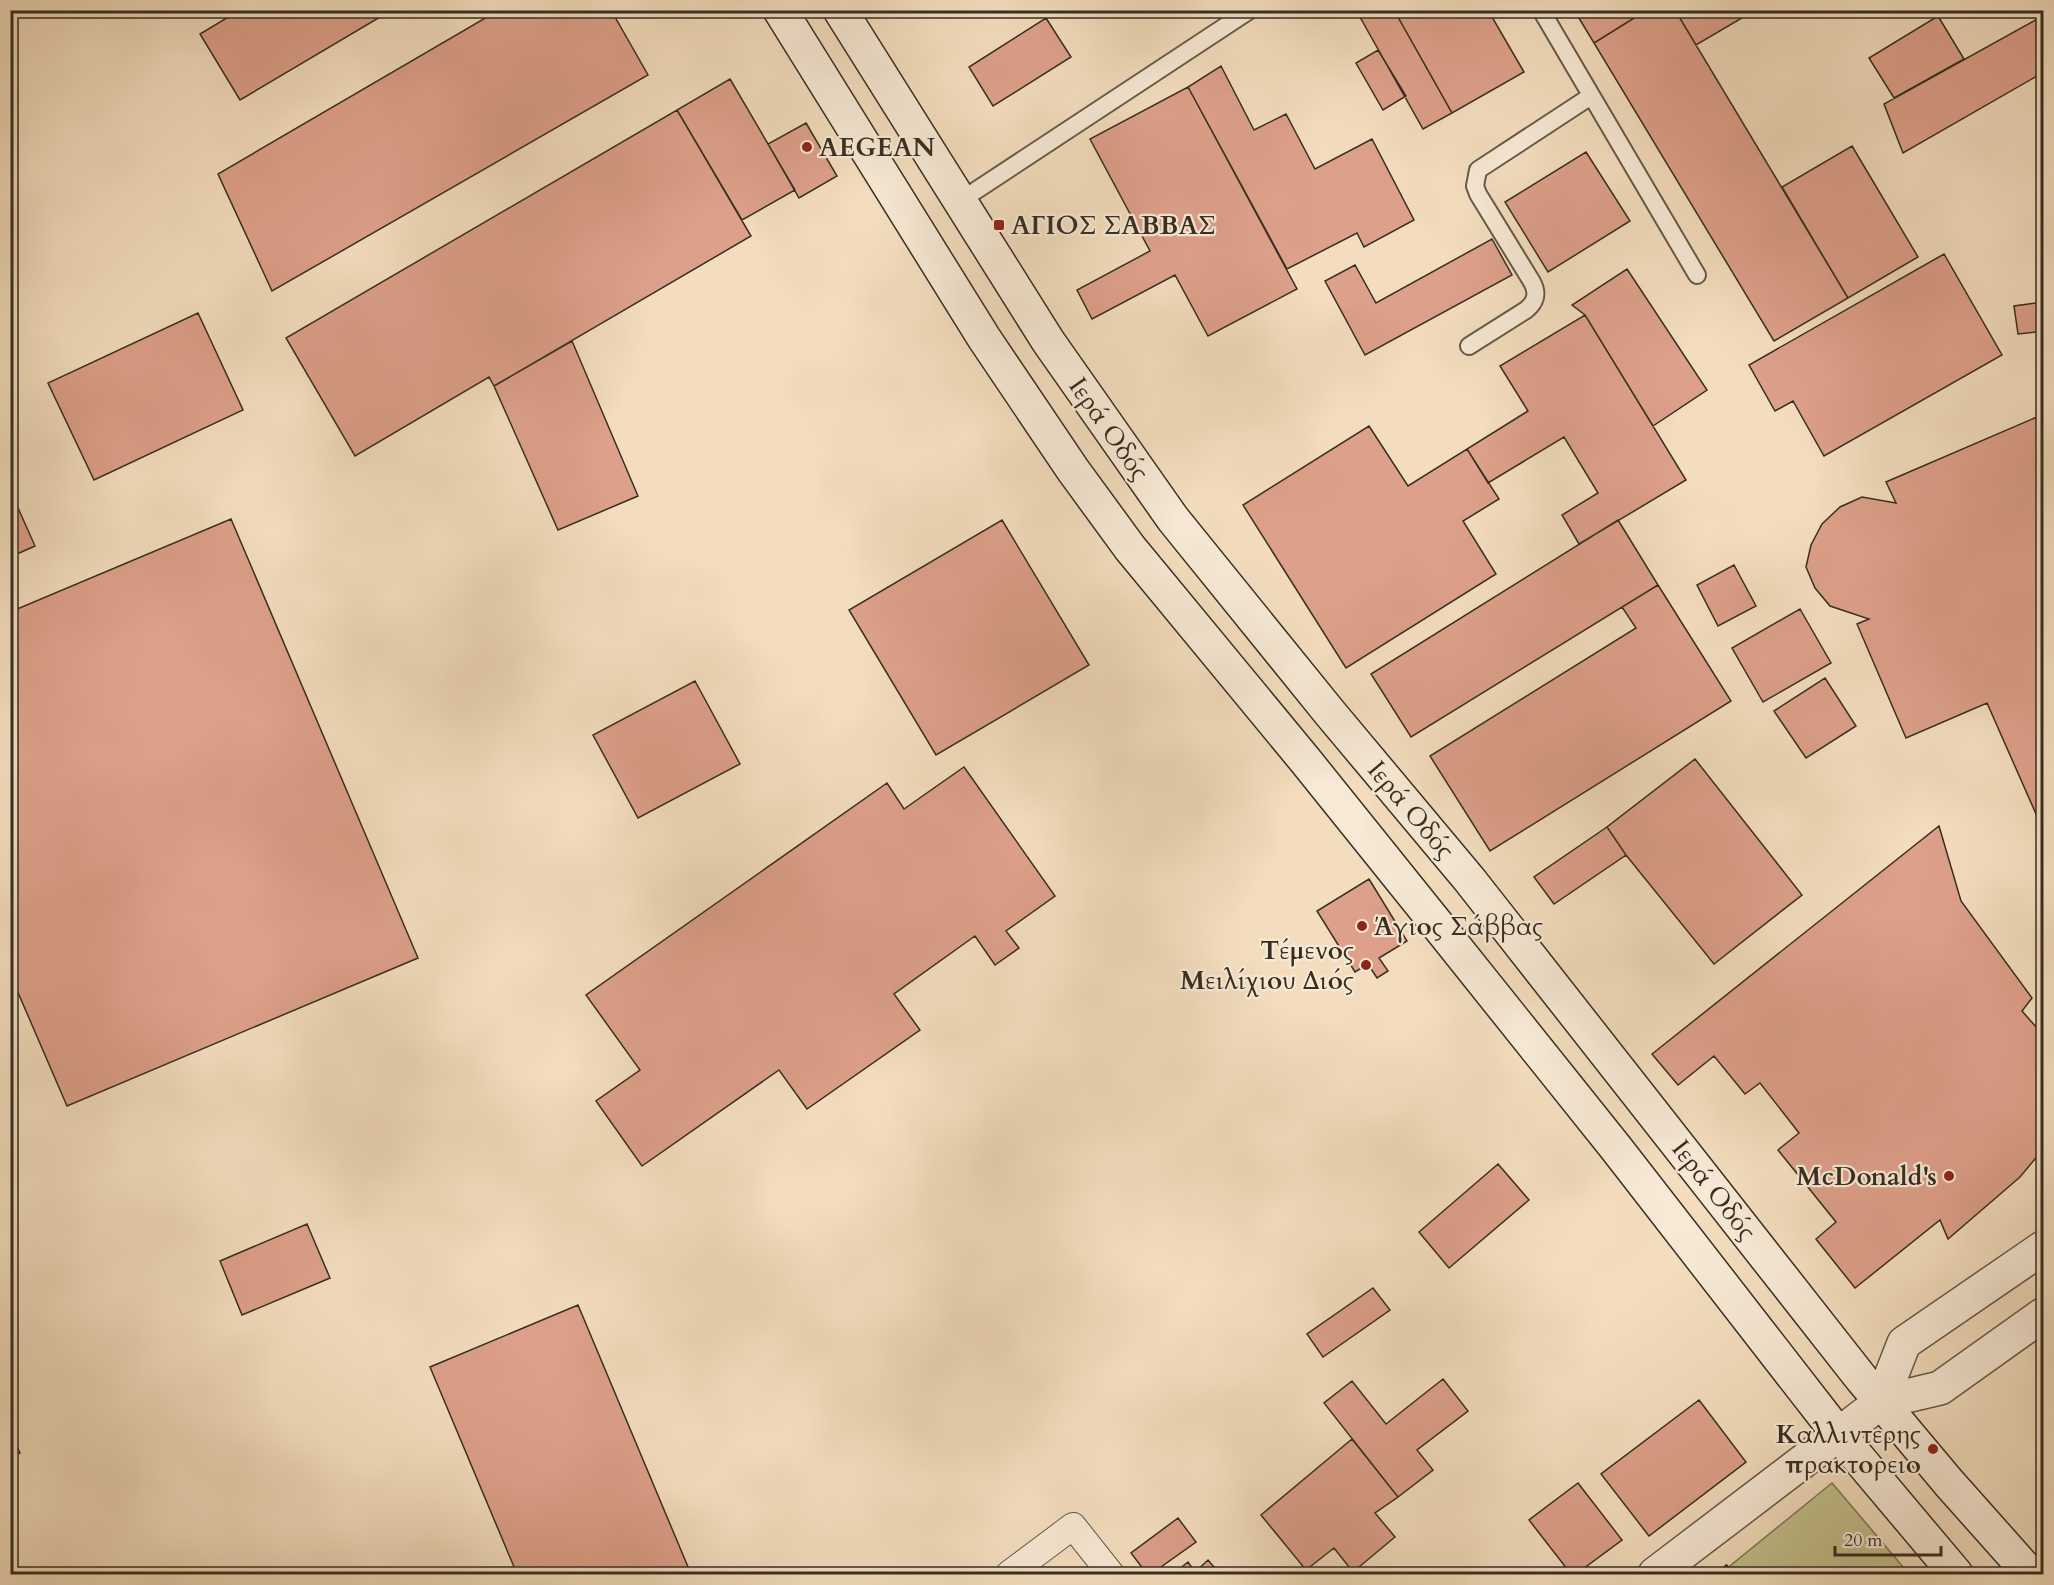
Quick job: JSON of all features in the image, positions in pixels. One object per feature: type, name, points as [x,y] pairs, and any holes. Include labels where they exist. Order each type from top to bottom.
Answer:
[{"type":"main road","name":"Ιερά Οδός","points":[[780,10],[984,338],[1108,520],[1616,1148],[1839,1435],[1956,1575]]},
{"type":"main road","name":"Ιερά Οδός","points":[[840,10],[1048,341],[1173,519],[1330,713],[1469,879],[1881,1402],[2030,1575]]},
{"type":"main road","points":[[1881,1402],[1904,1343],[2043,1246]]},
{"type":"main road","points":[[1655,1575],[1881,1402],[1940,1388],[2043,1314]]},
{"type":"street","points":[[1009,1575],[1073,1526],[1111,1575]]},
{"type":"lane","points":[[960,201],[1250,10]]},
{"type":"lane","points":[[1541,10],[1697,275]]},
{"type":"lane","points":[[1469,346],[1526,310],[1536,297],[1536,289],[1478,194],[1475,186],[1478,170],[1591,96]]},
{"type":"shaded area","points":[[1832,1483],[1909,1574],[1720,1574]]},
{"type":"building","points":[[240,10],[392,10],[240,100],[200,34]]},
{"type":"building","points":[[499,10],[611,10],[648,75],[272,291],[218,174]]},
{"type":"building","points":[[1356,10],[1394,10],[1452,113],[1423,129]]},
{"type":"building","points":[[1394,10],[1488,10],[1524,72],[1452,113]]},
{"type":"building","points":[[1574,10],[1647,10],[1594,43]]},
{"type":"building","points":[[1647,10],[1675,10],[1848,298],[1774,341],[1594,43]]},
{"type":"building","points":[[1675,10],[1752,10],[1752,12],[1696,45]]},
{"type":"building","points":[[2035,10],[2044,10],[2044,27],[2039,18]]},
{"type":"building","points":[[1938,16],[1964,59],[1894,98],[1869,58]]},
{"type":"building","points":[[1046,18],[1071,57],[993,106],[969,67]]},
{"type":"building","points":[[2039,18],[2044,27],[2044,72],[1903,153],[1884,104]]},
{"type":"building","points":[[1378,50],[1406,96],[1383,110],[1356,63]]},
{"type":"building","points":[[1221,66],[1254,130],[1286,114],[1315,169],[1372,139],[1414,220],[1364,247],[1357,233],[1287,269],[1188,87]]},
{"type":"building","points":[[730,79],[795,190],[742,220],[677,110]]},
{"type":"building","points":[[1188,87],[1297,289],[1208,336],[1175,275],[1092,319],[1077,290],[1150,251],[1090,139]]},
{"type":"building","points":[[677,110],[751,236],[494,386],[489,377],[355,456],[286,338]]},
{"type":"building","points":[[806,123],[837,176],[799,198],[768,144]]},
{"type":"building","points":[[1852,146],[1918,257],[1848,298],[1782,187]]},
{"type":"building","points":[[1586,152],[1630,221],[1548,272],[1505,202]]},
{"type":"building","points":[[1492,239],[1512,275],[1365,355],[1325,281],[1355,265],[1376,303]]},
{"type":"building","points":[[1944,254],[2002,355],[1824,456],[1793,401],[1775,411],[1749,365]]},
{"type":"building","points":[[1627,269],[1707,390],[1653,426],[1585,315],[1572,305]]},
{"type":"building","points":[[2044,302],[2044,331],[2018,334],[2014,306]]},
{"type":"building","points":[[198,313],[243,410],[94,480],[48,383]]},
{"type":"building","points":[[1585,315],[1686,480],[1579,544],[1562,515],[1598,493],[1564,437],[1488,483],[1467,449],[1528,411],[1500,366]]},
{"type":"building","points":[[572,341],[638,496],[558,530],[494,386]]},
{"type":"building","points":[[2044,414],[2044,832],[1987,703],[1906,738],[1857,624],[1869,619],[1830,606],[1815,588],[1806,567],[1811,545],[1822,524],[1840,507],[1862,497],[1896,503],[1886,482]]},
{"type":"building","points":[[1369,426],[1408,486],[1467,449],[1499,499],[1463,521],[1496,574],[1346,668],[1243,505]]},
{"type":"building","points":[[10,490],[35,546],[10,557]]},
{"type":"building","points":[[231,519],[418,958],[67,1106],[10,974],[10,612]]},
{"type":"building","points":[[1002,520],[1089,665],[936,755],[849,610]]},
{"type":"building","points":[[1618,520],[1658,585],[1411,737],[1371,674]]},
{"type":"building","points":[[1734,565],[1756,606],[1718,626],[1697,585]]},
{"type":"building","points":[[1658,585],[1731,701],[1490,851],[1430,756],[1636,628],[1622,607]]},
{"type":"building","points":[[1800,609],[1831,663],[1763,702],[1732,648]]},
{"type":"building","points":[[1825,678],[1856,726],[1806,758],[1774,711]]},
{"type":"building","points":[[695,681],[740,764],[638,818],[593,735]]},
{"type":"building","points":[[1695,759],[1802,895],[1714,964],[1626,855],[1607,827]]},
{"type":"building","points":[[964,767],[1055,896],[1006,931],[1019,948],[995,965],[975,936],[894,994],[920,1030],[807,1109],[779,1070],[642,1166],[596,1101],[640,1070],[586,995],[887,783],[904,809]]},
{"type":"building","points":[[1939,826],[1961,901],[2032,998],[2022,1011],[2044,1036],[2044,1148],[2020,1177],[1948,1239],[1940,1220],[1855,1288],[1816,1239],[1836,1222],[1778,1150],[1799,1133],[1760,1083],[1745,1094],[1714,1056],[1678,1085],[1652,1054]]},
{"type":"building","points":[[1607,827],[1626,855],[1554,904],[1534,877]]},
{"type":"building","name":"Άγιος Σάββας","points":[[1369,879],[1407,941],[1379,958],[1388,971],[1377,978],[1368,964],[1355,972],[1317,911]]},
{"type":"building","points":[[1498,1164],[1529,1200],[1449,1268],[1419,1232]]},
{"type":"building","points":[[307,1224],[330,1278],[242,1315],[220,1261]]},
{"type":"building","points":[[1373,1288],[1390,1310],[1323,1357],[1307,1334]]},
{"type":"building","points":[[578,1305],[691,1574],[517,1574],[430,1367]]},
{"type":"building","points":[[1443,1379],[1468,1411],[1417,1450],[1433,1470],[1398,1497],[1324,1403],[1352,1381],[1386,1424]]},
{"type":"building","points":[[1699,1400],[1746,1462],[1649,1536],[1601,1474]]},
{"type":"building","points":[[10,1430],[20,1453],[10,1457]]},
{"type":"building","points":[[1352,1439],[1398,1497],[1375,1513],[1395,1537],[1353,1572],[1334,1548],[1306,1570],[1261,1515]]},
{"type":"building","points":[[1578,1483],[1622,1540],[1576,1574],[1571,1574],[1529,1520]]},
{"type":"building","points":[[1178,1518],[1196,1542],[1151,1574],[1147,1574],[1131,1553]]},
{"type":"building","points":[[1208,1560],[1220,1574],[1173,1574],[1188,1562],[1195,1572]]},
{"type":"building","points":[[1162,1567],[1168,1574],[1151,1574]]},
{"type":"place","name":"AEGEAN","points":[[807,147]]},
{"type":"place","name":"ΑΓΙΟΣ ΣΑΒΒΑΣ","points":[[999,225]]},
{"type":"place","name":"Άγιος Σάββας","points":[[1362,926]]},
{"type":"place","name":"Τέμενος Μειλίχιου Διός","points":[[1366,965]]},
{"type":"place","name":"McDonald's","points":[[1949,1176]]},
{"type":"place","name":"Καλλιντερης πρακτορειο","points":[[1933,1449]]}]
